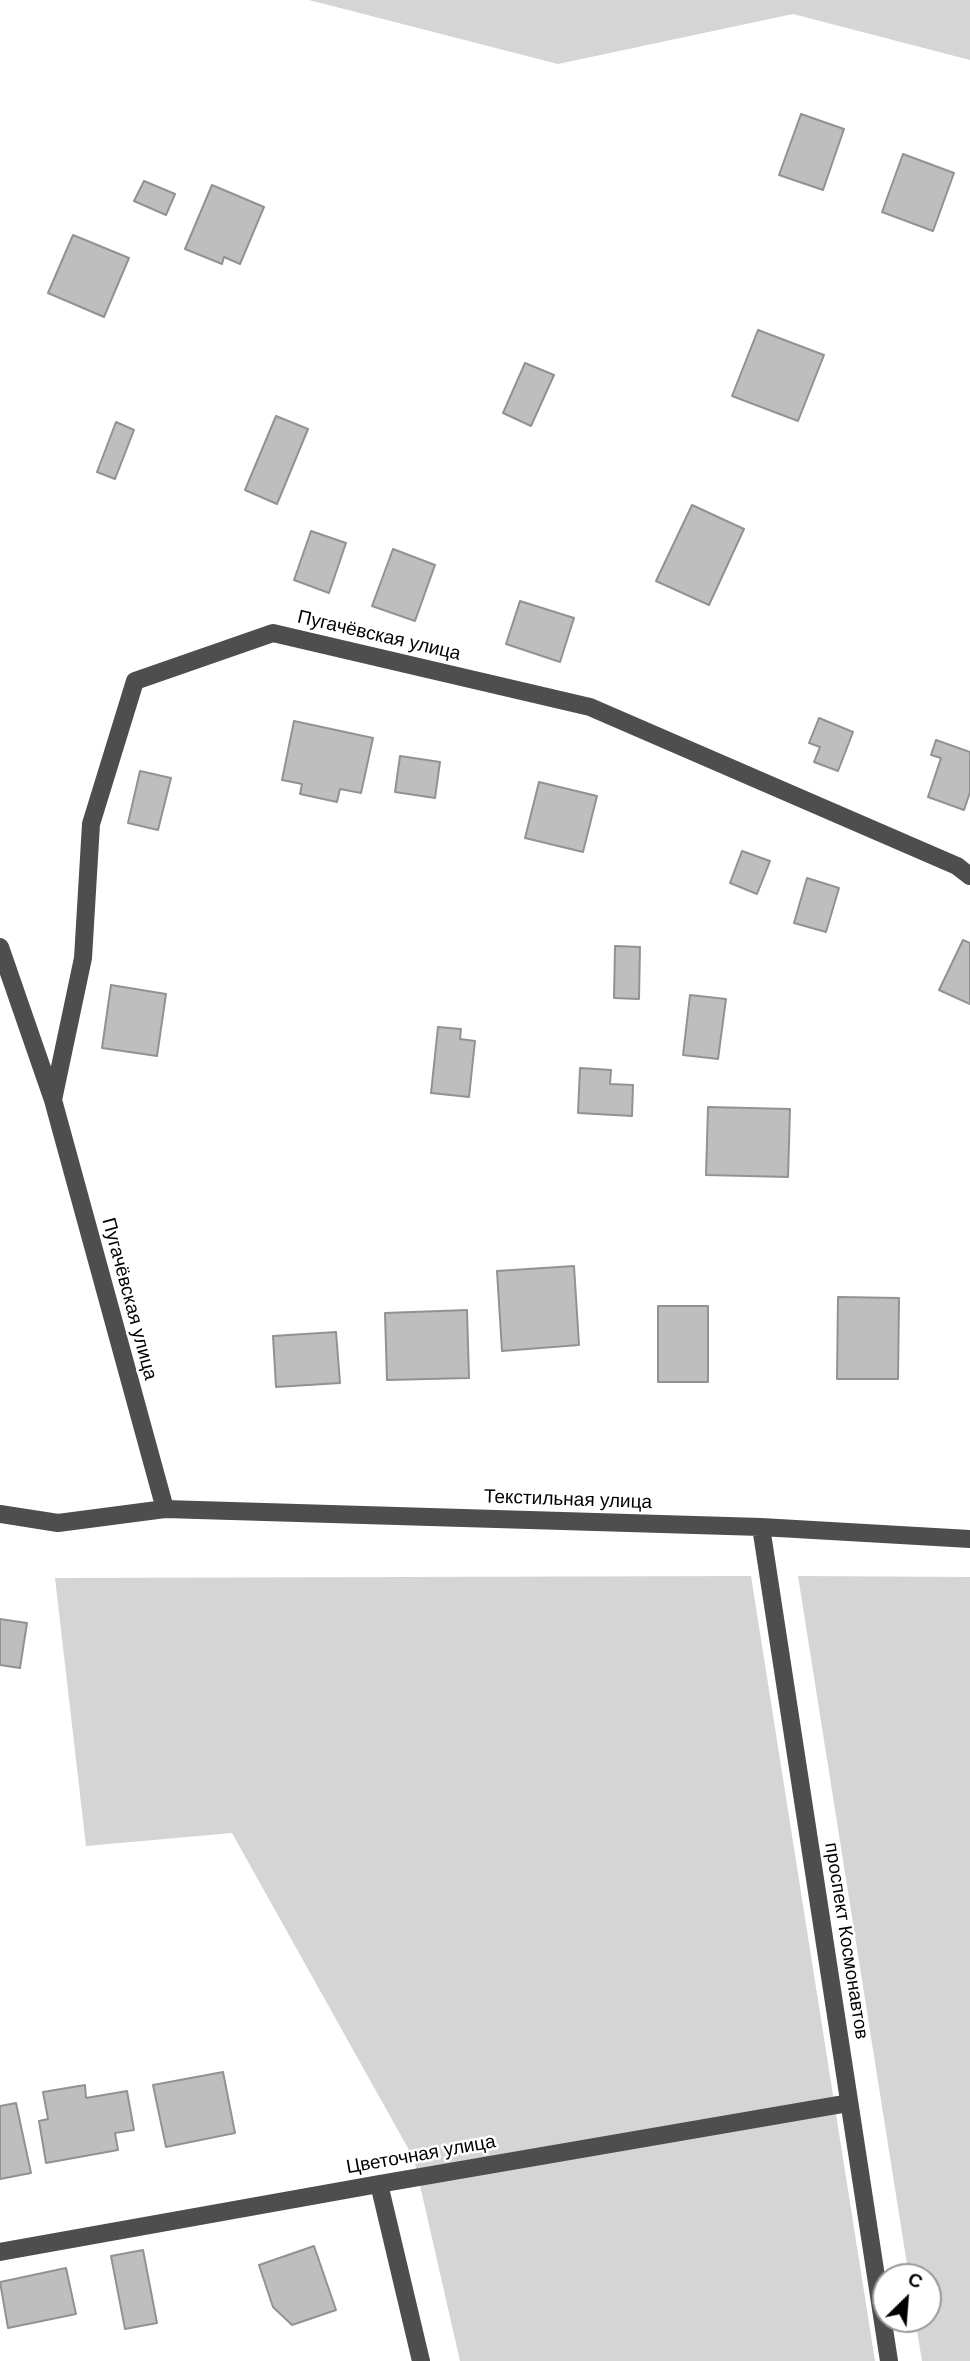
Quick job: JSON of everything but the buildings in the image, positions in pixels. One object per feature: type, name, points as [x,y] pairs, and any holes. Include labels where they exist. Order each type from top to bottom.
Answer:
[{"type":"street","name":"Пугачёвская улица","points":[[52,1100],[83,958],[91,824],[135,681],[273,633],[590,707],[957,866],[970,876]]},
{"type":"street","name":"Пугачёвская улица","points":[[0,947],[52,1100],[165,1509]]},
{"type":"street","name":"Текстильная улица","points":[[0,1514],[58,1523],[165,1509],[761,1527],[970,1539]]},
{"type":"street","name":"проспект Космонавтов","points":[[761,1527],[889,2361]]},
{"type":"street","name":"Цветочная улица","points":[[0,2252],[379,2183],[849,2103]]},
{"type":"street","points":[[379,2183],[421,2361]]},
{"type":"shaded area","points":[[309,0],[970,0],[970,60],[793,14],[558,64]]},
{"type":"shaded area","points":[[751,1576],[875,2361],[460,2361],[414,2159],[232,1833],[86,1846],[55,1578]]},
{"type":"shaded area","points":[[798,1576],[970,1577],[970,2361],[922,2361],[917,2333],[942,2333],[942,2263],[907,2263]]}]
